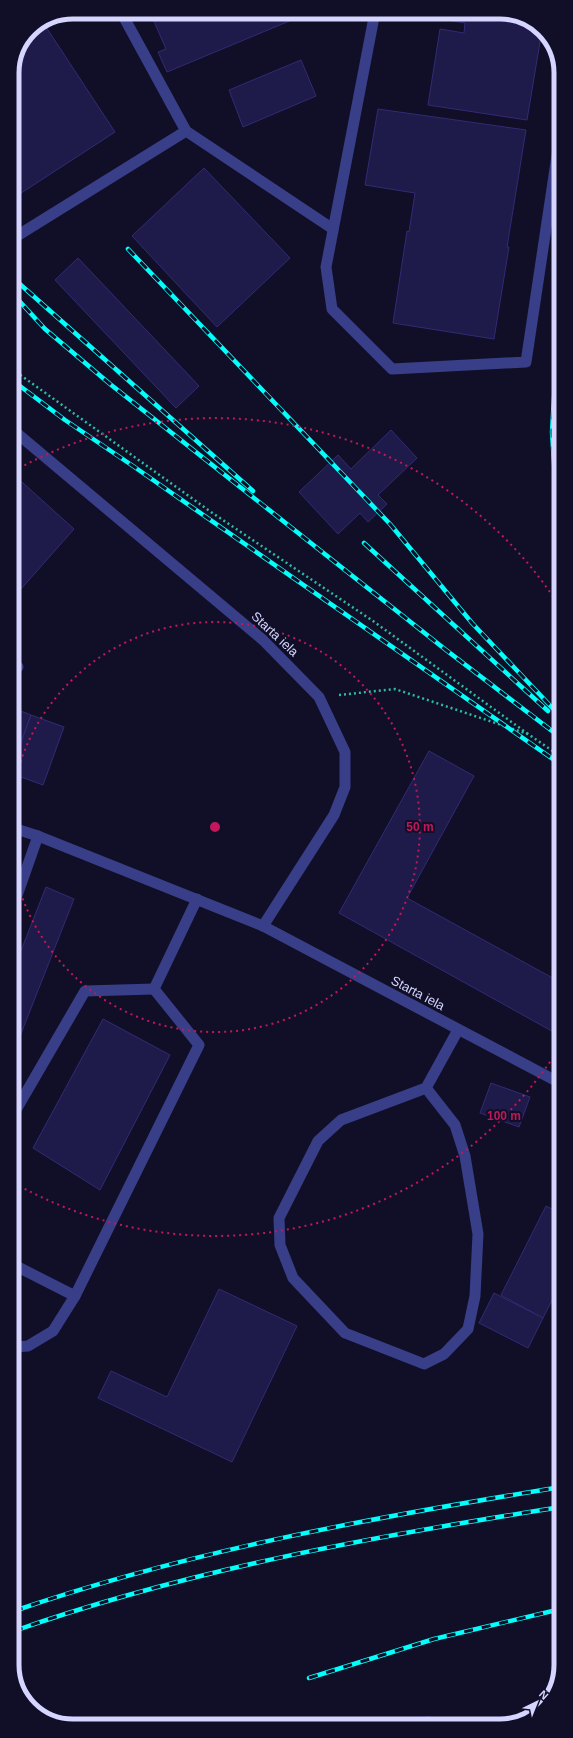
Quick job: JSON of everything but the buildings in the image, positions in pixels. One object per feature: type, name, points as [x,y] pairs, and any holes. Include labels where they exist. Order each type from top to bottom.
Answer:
[{"type":"street","points":[[125,19],[186,131],[333,229]]},
{"type":"street","points":[[374,19],[326,267],[332,309],[392,369],[526,362],[554,175]]},
{"type":"street","points":[[19,235],[186,131]]},
{"type":"street","name":"Starta iela","points":[[19,436],[263,640],[319,697],[345,752],[345,787],[334,815],[263,926]]},
{"type":"street","name":"Starta iela","points":[[19,830],[38,836],[263,926],[554,1080]]},
{"type":"street","points":[[19,890],[38,836]]},
{"type":"street","points":[[154,989],[197,899]]},
{"type":"street","points":[[19,1105],[85,991],[154,989]]},
{"type":"street","points":[[19,1347],[28,1346],[53,1331],[75,1296],[199,1045],[154,989]]},
{"type":"street","points":[[426,1088],[455,1125],[465,1156],[478,1234],[475,1296],[468,1330],[444,1354],[424,1364],[346,1333],[293,1278],[280,1245],[278,1218],[318,1141],[341,1120],[426,1088],[458,1030]]},
{"type":"street","points":[[19,1268],[75,1296]]},
{"type":"path","points":[[19,374],[211,512],[373,621],[554,752]]},
{"type":"path","points":[[319,697],[395,690],[528,734]]},
{"type":"railway","points":[[128,249],[390,524],[472,623],[554,710]]},
{"type":"railway","points":[[19,283],[253,491]]},
{"type":"railway","points":[[19,301],[45,329],[110,384],[446,650],[554,732]]},
{"type":"railway","points":[[19,385],[65,420],[554,760]]},
{"type":"railway","points":[[554,398],[552,432],[554,462]]},
{"type":"railway","points":[[364,543],[548,711]]},
{"type":"railway","points":[[19,1609],[81,1589],[149,1570],[285,1537],[423,1510],[554,1488]]},
{"type":"railway","points":[[19,1629],[81,1609],[216,1572],[353,1543],[554,1508]]},
{"type":"railway","points":[[309,1678],[434,1639],[554,1611]]}]
